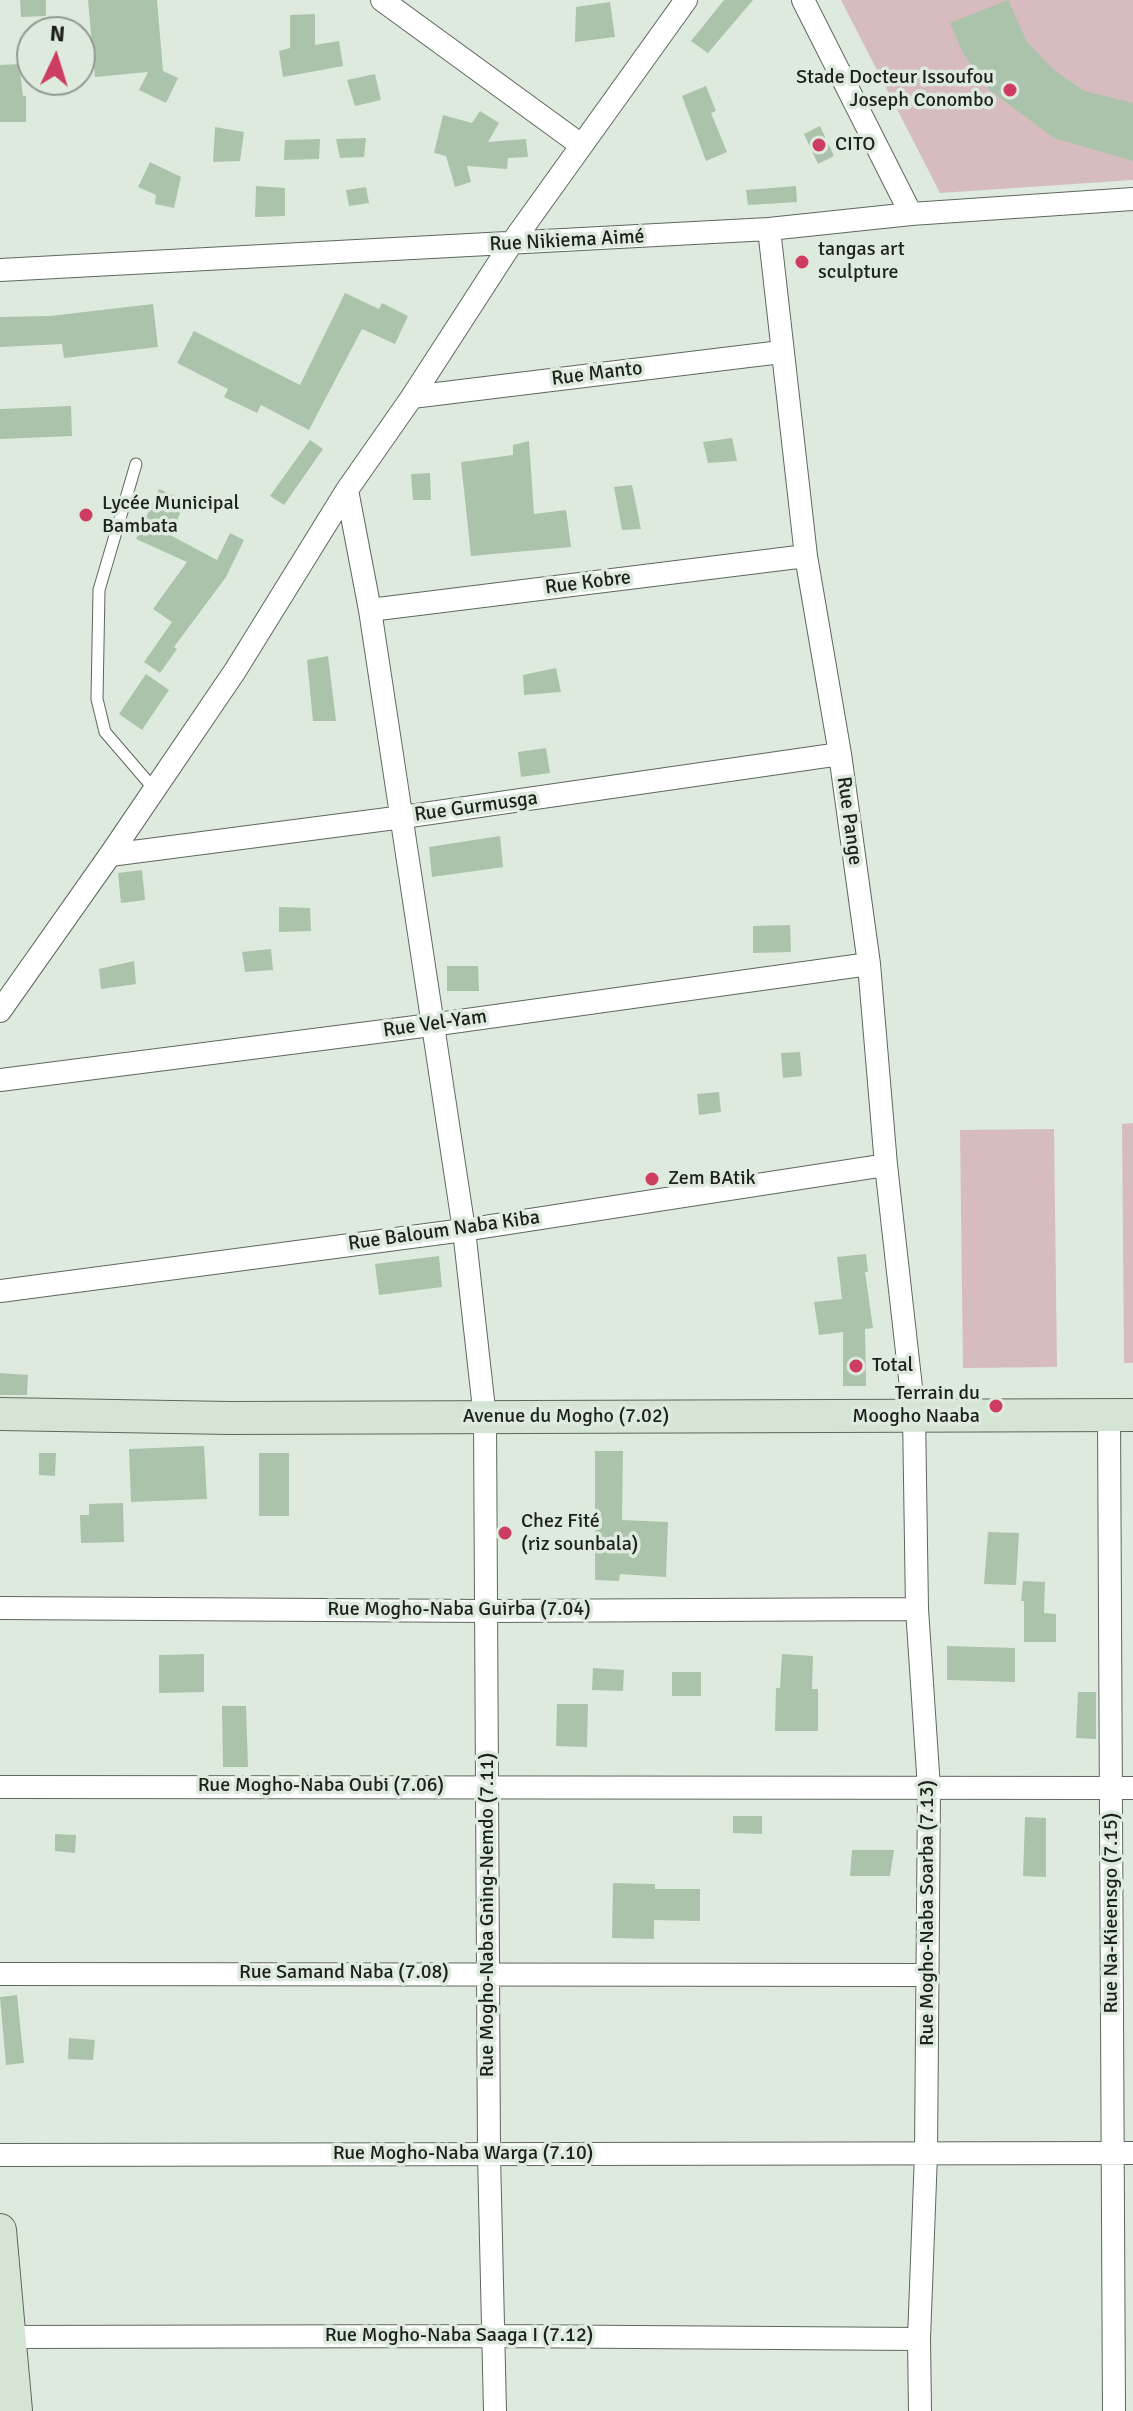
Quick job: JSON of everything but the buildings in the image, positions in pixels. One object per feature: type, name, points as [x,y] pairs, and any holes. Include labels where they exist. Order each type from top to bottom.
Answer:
[{"type":"main road","name":"Avenue du Mogho (7.02)","points":[[0,1414],[230,1418],[1121,1415]]},
{"type":"main road","points":[[0,2230],[5,2337],[16,2411]]},
{"type":"street","points":[[382,0],[581,145]]},
{"type":"street","points":[[0,1011],[235,671],[347,490],[412,397],[511,244],[686,0]]},
{"type":"street","points":[[803,0],[911,214]]},
{"type":"street","name":"Rue Nikiema Aimé","points":[[0,270],[769,229],[911,214],[1133,199]]},
{"type":"street","name":"Rue Pange","points":[[769,229],[806,556],[840,754],[869,964],[886,1165],[914,1414]]},
{"type":"street","name":"Rue Manto","points":[[412,397],[781,352]]},
{"type":"street","name":"Rue Mogho-Naba Gning-Nemdo (7.11)","points":[[347,490],[370,610],[403,817],[431,1025],[464,1230],[485,1418],[489,2154],[495,2411]]},
{"type":"street","name":"Rue Kobre","points":[[370,610],[806,556]]},
{"type":"street","name":"Rue Gurmusga","points":[[110,855],[403,817],[840,754]]},
{"type":"street","name":"Rue Vel-Yam","points":[[0,1080],[431,1025],[869,964]]},
{"type":"street","name":"Rue Baloum Naba Kiba","points":[[0,1291],[464,1230],[886,1165]]},
{"type":"street","name":"Rue Mogho-Naba Soarba (7.13)","points":[[914,1414],[917,1609],[929,1788],[920,2411]]},
{"type":"street","name":"Rue Na-Kieensgo (7.15)","points":[[1114,2411],[1123,2153],[1121,1415]]},
{"type":"street","name":"Rue Mogho-Naba Guirba (7.04)","points":[[0,1608],[486,1611],[917,1609]]},
{"type":"street","name":"Rue Mogho-Naba Oubi (7.06)","points":[[0,1787],[1122,1788]]},
{"type":"street","name":"Rue Samand Naba (7.08)","points":[[0,1974],[488,1972],[928,1975]]},
{"type":"street","name":"Rue Mogho-Naba Warga (7.10)","points":[[0,2155],[1123,2153]]},
{"type":"street","name":"Rue Mogho-Naba Saaga I (7.12)","points":[[5,2337],[919,2339]]},
{"type":"lane","points":[[136,464],[99,590],[97,699],[105,732],[154,789]]},
{"type":"shaded area","name":"Stade Docteur Issoufou Joseph Conombo","points":[[841,0],[1133,0],[1133,180],[940,193]]},
{"type":"shaded area","points":[[1133,1123],[1133,1363],[1124,1363],[1122,1124]]},
{"type":"shaded area","points":[[1054,1129],[1057,1367],[963,1368],[960,1130]]},
{"type":"place","name":"Stade Docteur Issoufou Joseph Conombo","points":[[1010,90]]},
{"type":"place","name":"CITO","points":[[819,145]]},
{"type":"place","name":"tangas art sculpture","points":[[802,262]]},
{"type":"place","name":"Lycée Municipal Bambata","points":[[86,515]]},
{"type":"place","name":"Zem BAtik","points":[[652,1179]]},
{"type":"place","name":"Total","points":[[856,1366]]},
{"type":"place","name":"Terrain du Moogho Naaba","points":[[996,1406]]},
{"type":"place","name":"Chez Fité (riz sounbala)","points":[[505,1533]]}]
